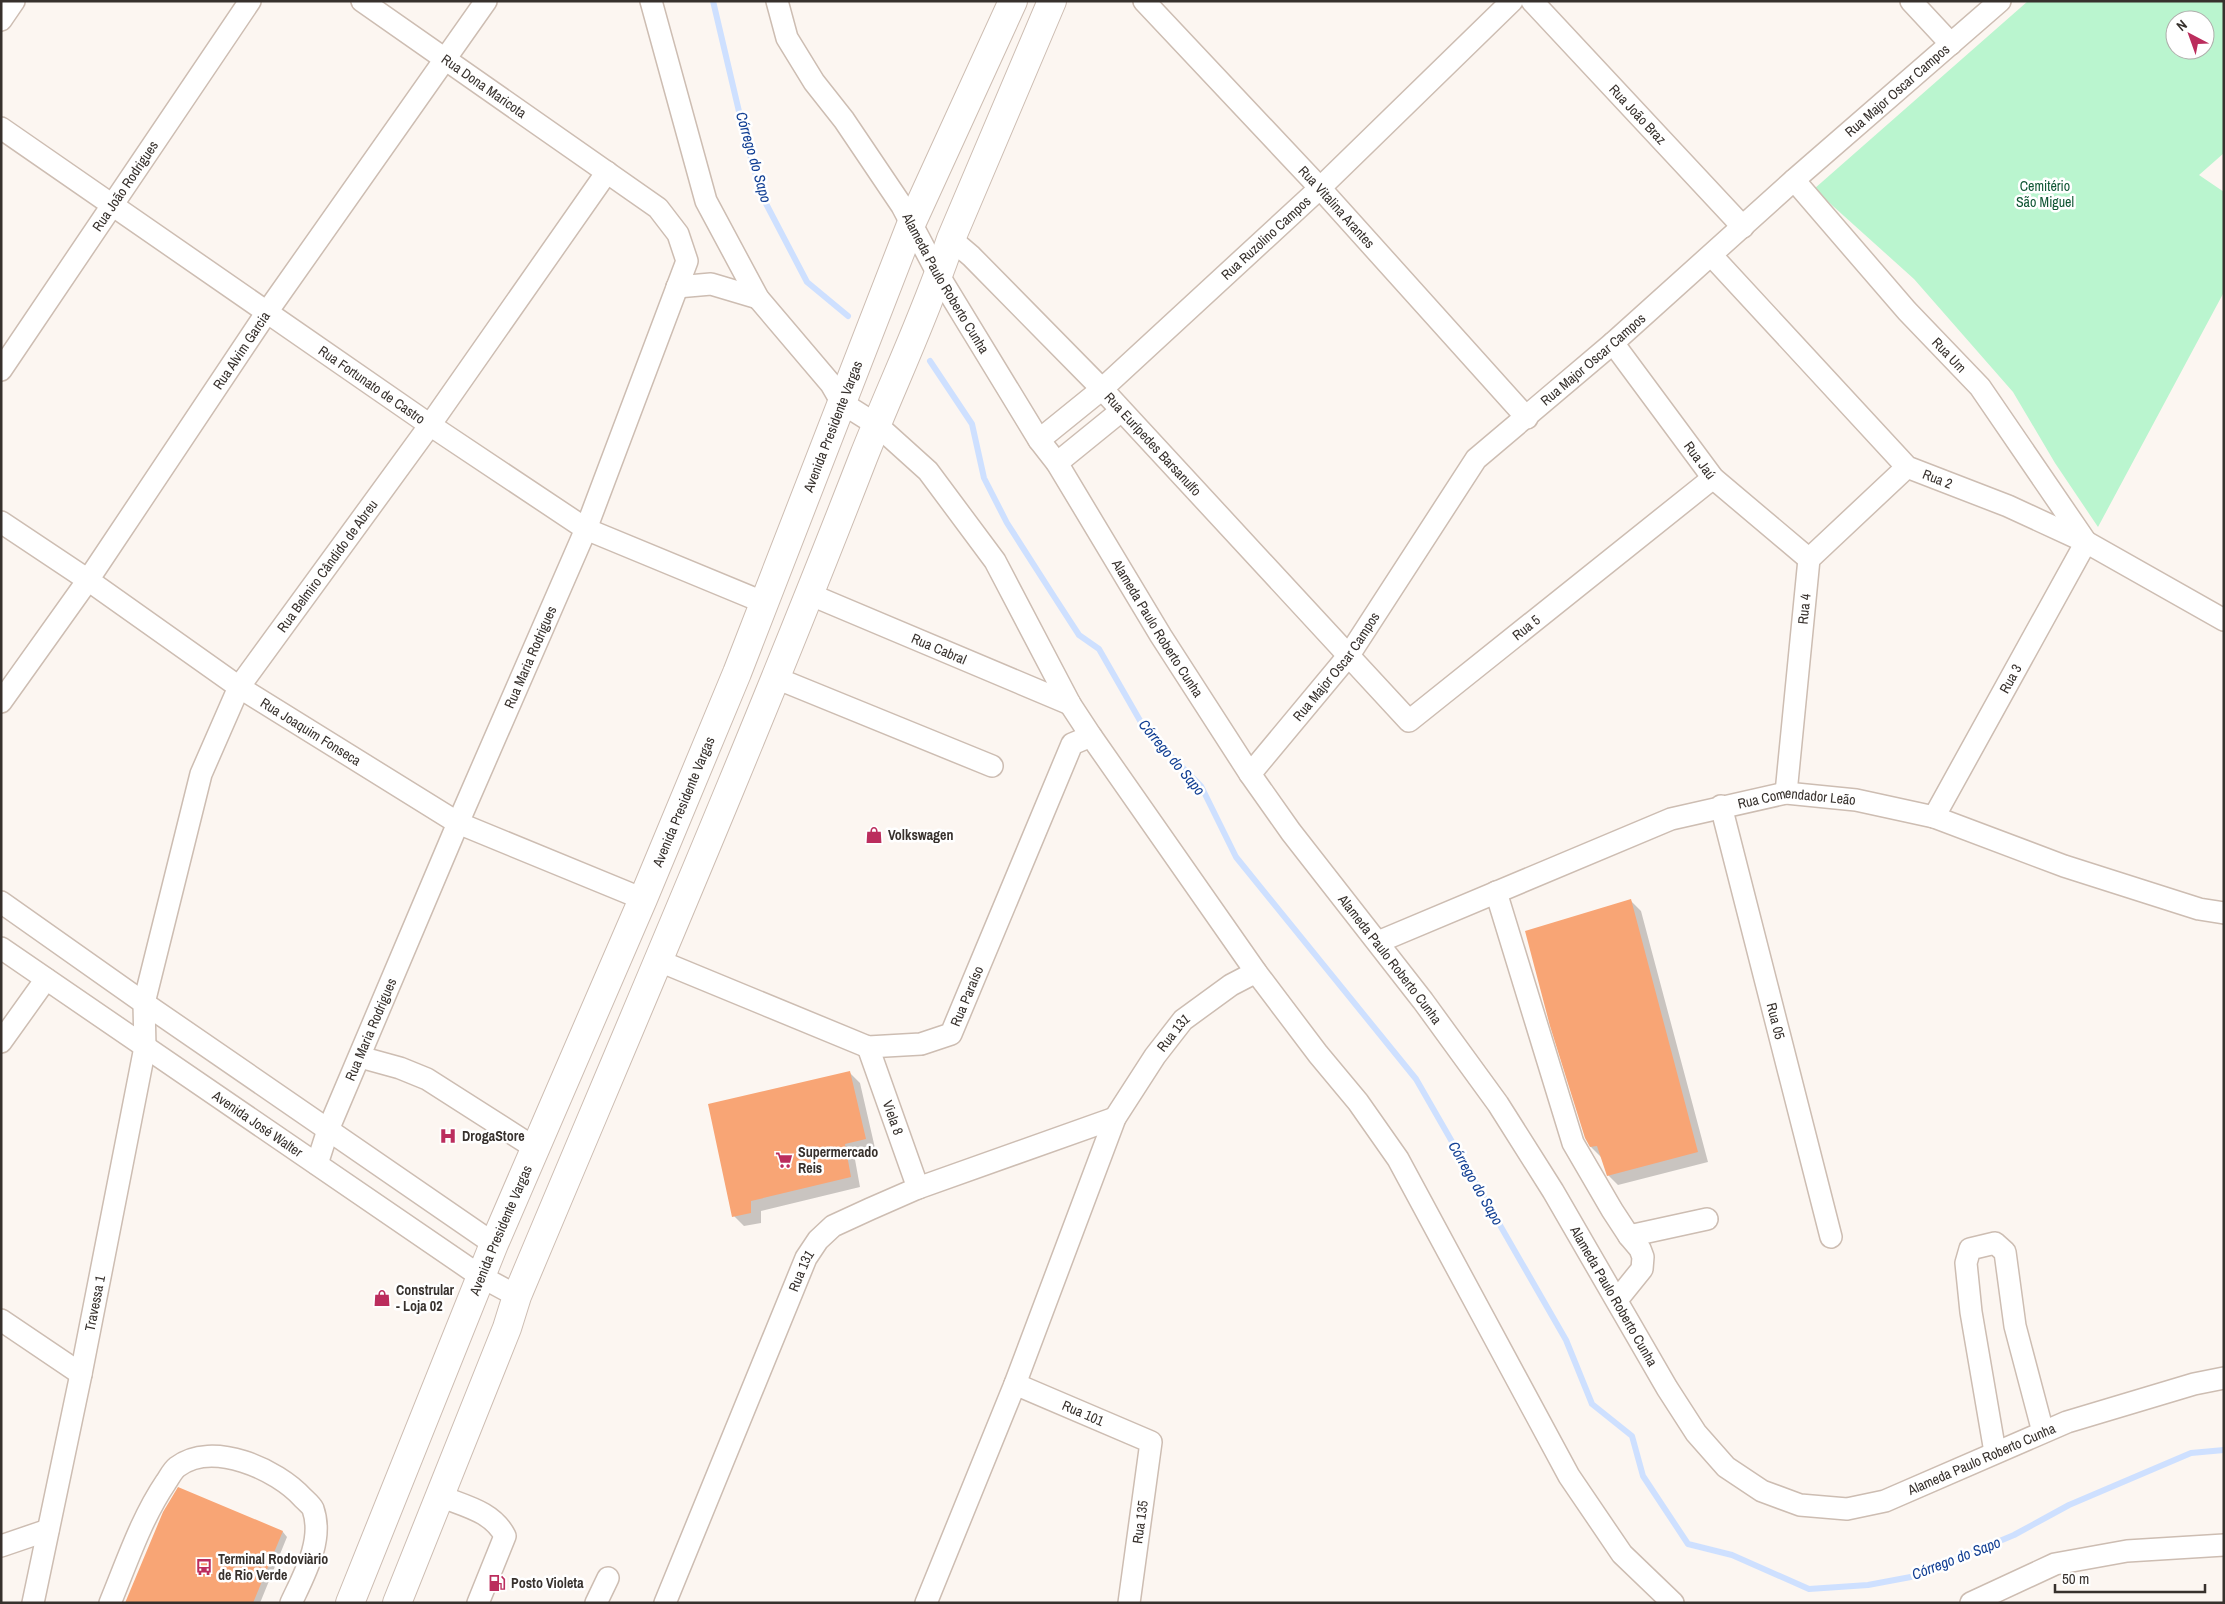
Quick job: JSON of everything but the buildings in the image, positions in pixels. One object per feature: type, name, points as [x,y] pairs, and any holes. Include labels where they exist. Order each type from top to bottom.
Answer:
[{"type":"main road","name":"Avenida Presidente Vargas","points":[[350,1603],[480,1276],[643,899],[765,603],[912,222],[1013,1]]},
{"type":"main road","points":[[397,1603],[507,1328],[518,1296],[776,678],[939,276],[951,240],[1052,1]]},
{"type":"street","points":[[1,20],[14,1]]},
{"type":"street","name":"Rua João Rodrigues","points":[[1,370],[250,1]]},
{"type":"street","name":"Rua Dona Maricota","points":[[362,1],[607,172]]},
{"type":"street","name":"Rua Alvim Garcia","points":[[1,702],[88,580],[267,312],[486,1]]},
{"type":"street","points":[[651,1],[706,201],[758,298],[831,384],[842,403],[877,426],[928,471],[995,561],[1070,704],[1091,736],[1256,972],[1318,1054],[1358,1102],[1398,1159],[1569,1476],[1622,1554],[1673,1603]]},
{"type":"street","name":"Alameda Paulo Roberto Cunha","points":[[777,1],[787,38],[814,82],[844,120],[912,222],[939,276],[1039,440],[1058,463],[1161,636],[1250,774],[1291,832],[1378,942],[1498,1104],[1617,1300],[1667,1388],[1696,1433],[1726,1467],[1762,1491],[1800,1506],[1847,1509],[1885,1501],[2067,1422],[2194,1384],[2224,1378]]},
{"type":"street","name":"Rua Vitalina Arantes","points":[[1144,1],[1320,188],[1526,418]]},
{"type":"street","name":"Rua Ruzolino Campos","points":[[1039,440],[1102,389],[1320,188],[1512,1]]},
{"type":"street","name":"Rua João Braz","points":[[1532,1],[1743,227]]},
{"type":"street","points":[[1912,1],[1951,44]]},
{"type":"street","name":"Rua Major Oscar Campos","points":[[1250,774],[1349,654],[1476,459],[1613,343],[1712,256],[1794,180],[2000,1]]},
{"type":"street","name":"Rua Fortunato de Castro","points":[[1,128],[430,425],[586,530],[765,603]]},
{"type":"street","name":"Rua Maria Rodrigues","points":[[317,1164],[328,1130],[458,823],[586,530],[687,261],[678,234],[658,208],[607,172]]},
{"type":"street","name":"Rua Belmiro Cândido de Abreu","points":[[144,1003],[200,774],[239,686],[430,425],[607,172]]},
{"type":"street","name":"Rua Um","points":[[1794,180],[1907,311],[1980,387],[2086,542]]},
{"type":"street","name":"Rua Eurípedes Barsanulfo","points":[[951,240],[971,256],[1102,389],[1349,654]]},
{"type":"street","name":"Rua 2","points":[[1712,256],[1906,467],[2008,506],[2086,542],[2224,620]]},
{"type":"street","points":[[677,287],[711,284],[758,298]]},
{"type":"street","name":"Rua Jaú","points":[[1613,343],[1713,478],[1809,559]]},
{"type":"street","points":[[1058,463],[1121,411]]},
{"type":"street","points":[[1809,559],[1906,467]]},
{"type":"street","name":"Rua 5","points":[[1349,654],[1409,721],[1713,478]]},
{"type":"street","name":"Rua Joaquim Fonseca","points":[[1,522],[88,580],[239,686],[458,823],[643,899]]},
{"type":"street","name":"Rua 3","points":[[1934,817],[2086,542]]},
{"type":"street","name":"Rua 4","points":[[1786,793],[1809,559]]},
{"type":"street","name":"Rua Cabral","points":[[809,594],[1070,704]]},
{"type":"street","points":[[776,678],[992,766]]},
{"type":"street","name":"Rua Paraíso","points":[[657,960],[868,1047],[921,1044],[951,1034],[1072,744],[1091,736]]},
{"type":"street","name":"Rua Comendador Leão","points":[[1378,942],[1671,819],[1721,806],[1786,793],[1856,800],[1934,817],[2064,866],[2199,909],[2224,913]]},
{"type":"street","name":"Rua 05","points":[[1721,806],[1831,1237]]},
{"type":"street","points":[[1496,892],[1573,1143],[1643,1257],[1642,1269],[1617,1300]]},
{"type":"street","points":[[1,902],[494,1244]]},
{"type":"street","name":"Avenida José Walter","points":[[1,948],[480,1276],[518,1296]]},
{"type":"street","name":"Rua 131","points":[[926,1603],[1015,1384],[1115,1118],[1155,1056],[1183,1020],[1231,985],[1256,972]]},
{"type":"street","points":[[1,1042],[46,979]]},
{"type":"street","name":"Travessa 1","points":[[33,1603],[81,1374],[145,1047],[144,1003]]},
{"type":"street","name":"Viela 8","points":[[868,1047],[918,1188]]},
{"type":"street","points":[[360,1057],[400,1068],[427,1079],[535,1148]]},
{"type":"street","name":"Rua 131","points":[[665,1603],[806,1258],[818,1240],[833,1226],[918,1188],[1115,1118]]},
{"type":"street","points":[[1629,1236],[1707,1219]]},
{"type":"street","points":[[1995,1452],[1971,1312],[1966,1263],[1970,1249],[1995,1244],[2005,1252],[2015,1326],[2043,1432]]},
{"type":"street","points":[[1,1320],[81,1374]]},
{"type":"street","name":"Rua 101","points":[[1015,1384],[1151,1442]]},
{"type":"street","name":"Rua 135","points":[[1129,1603],[1151,1442]]},
{"type":"street","points":[[110,1603],[132,1546],[159,1493],[176,1468],[191,1459],[209,1456],[245,1461],[274,1474],[295,1489],[313,1508],[316,1539],[292,1603]]},
{"type":"street","points":[[440,1496],[490,1516],[501,1527],[505,1536],[478,1603]]},
{"type":"street","points":[[1,1546],[48,1530]]},
{"type":"street","points":[[1971,1603],[2055,1564],[2127,1551],[2224,1545]]},
{"type":"street","points":[[596,1603],[608,1578]]},
{"type":"green space","name":"Cemitério São Miguel","points":[[2028,1],[2224,1],[2224,153],[2199,175],[2224,192],[2224,292],[2098,527],[2055,463],[2013,392],[1914,279],[1814,189]]},
{"type":"waterway","name":"Córrego do Sapo","points":[[713,1],[745,137],[762,196],[807,282],[848,316]]},
{"type":"waterway","name":"Córrego do Sapo","points":[[930,361],[972,424],[984,478],[1007,523],[1055,598],[1079,635],[1099,649],[1146,731],[1201,786],[1236,857],[1416,1079],[1566,1340],[1592,1404],[1632,1436],[1643,1476],[1688,1544],[1732,1555],[1809,1589],[1868,1585],[1916,1576],[2014,1535],[2069,1505],[2191,1453],[2224,1450]]},
{"type":"place","name":"Volkswagen","points":[[874,835]]},
{"type":"place","name":"DrogaStore","points":[[448,1136]]},
{"type":"place","name":"Supermercado Reis","points":[[784,1160]]},
{"type":"place","name":"Constrular - Loja 02","points":[[382,1298]]},
{"type":"place","name":"Terminal Rodoviàrio de Rio Verde","points":[[204,1567]]},
{"type":"place","name":"Posto Violeta","points":[[497,1583]]}]
